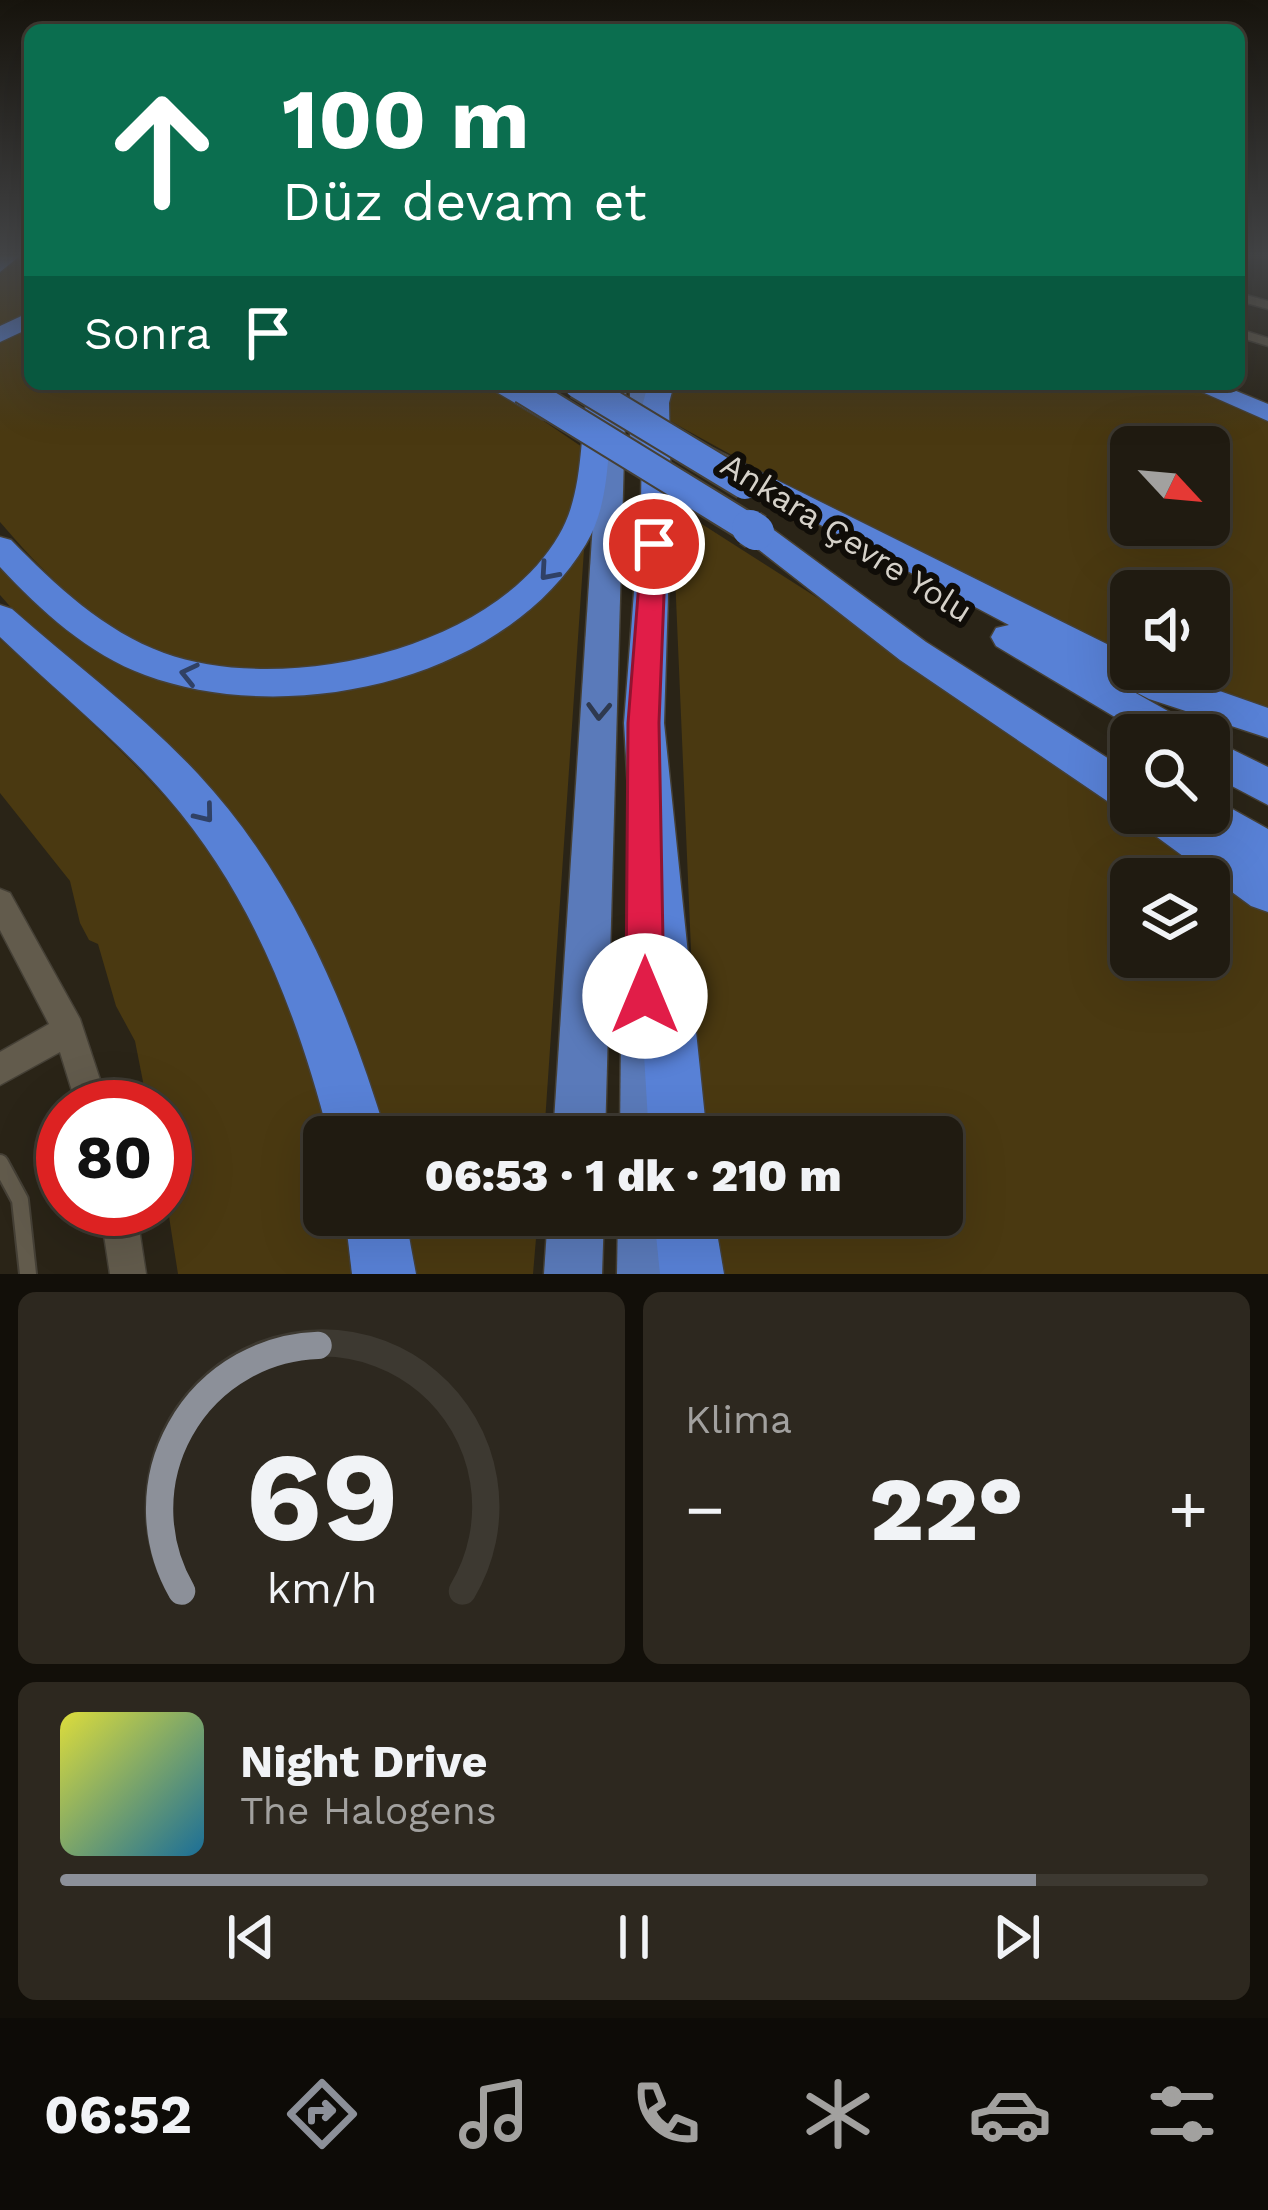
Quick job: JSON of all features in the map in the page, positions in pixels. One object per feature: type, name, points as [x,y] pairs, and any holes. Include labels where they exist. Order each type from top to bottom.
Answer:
[{"type":"highway","name":"Ankara Çevre Yolu","points":[[515,390],[590,430],[1110,753]]},
{"type":"highway","points":[[588,390],[745,478],[1163,689],[1268,723]]},
{"type":"highway","points":[[0,547],[52,599],[99,635],[182,673],[219,680],[308,681],[398,662],[487,623],[554,568],[584,520],[592,492],[601,390]]},
{"type":"highway","points":[[580,1116],[614,390]]},
{"type":"highway","points":[[642,390],[646,1116]]},
{"type":"highway","points":[[659,390],[644,723],[676,1116]]},
{"type":"highway","points":[[1212,390],[1268,413]]},
{"type":"highway","name":"Ankara Çevre Yolu","points":[[745,478],[1142,714]]},
{"type":"highway","points":[[755,532],[913,651],[1110,781]]},
{"type":"highway","points":[[0,616],[183,786],[240,857],[291,946],[324,1023],[352,1116]]},
{"type":"highway","points":[[1230,766],[1268,788]]},
{"type":"highway","points":[[1230,829],[1268,853]]},
{"type":"highway","points":[[1187,834],[1268,891]]},
{"type":"highway","points":[[378,1236],[384,1274]]},
{"type":"highway","points":[[573,1274],[575,1236]]},
{"type":"highway","points":[[646,1236],[646,1274]]},
{"type":"highway","points":[[687,1236],[692,1274]]},
{"type":"street","points":[[0,902],[69,1030],[85,1080]]},
{"type":"street","points":[[0,1070],[69,1030]]},
{"type":"street","points":[[122,1236],[128,1274]]},
{"type":"lane","points":[[0,1163],[22,1205],[28,1274]]},
{"type":"shaded area","points":[[0,314],[24,314],[24,318],[0,330]]},
{"type":"shaded area","points":[[24,327],[24,390],[498,390],[588,451],[569,526],[559,547],[524,585],[479,617],[426,642],[369,659],[309,668],[250,670],[195,663],[146,647],[105,623],[67,592],[0,522],[0,341]]},
{"type":"shaded area","points":[[671,390],[1198,390],[1268,419],[1268,713],[1202,690],[1230,690],[1230,570],[1110,570],[1110,654],[916,556],[668,420]]},
{"type":"shaded area","points":[[672,505],[871,632],[1110,798],[1110,834],[1172,834],[1207,858],[1110,858],[1110,978],[1230,978],[1230,874],[1268,900],[1268,1274],[718,1274],[712,1236],[963,1236],[963,1116],[698,1116]]},
{"type":"shaded area","points":[[585,535],[545,1116],[379,1116],[371,1085],[320,960],[0,595],[0,564],[173,681],[434,661]]},
{"type":"shaded area","points":[[0,639],[156,787],[221,867],[251,913],[287,983],[329,1116],[303,1116],[303,1236],[353,1236],[358,1274],[178,1274],[172,1236],[192,1236],[192,1080],[143,1080],[135,1041],[116,1006],[98,944],[89,940],[80,923],[70,881],[0,793]]},
{"type":"shaded area","points":[[402,1236],[536,1236],[533,1274],[408,1274]]},
{"type":"route","points":[[645,996],[644,723],[654,544]]}]
